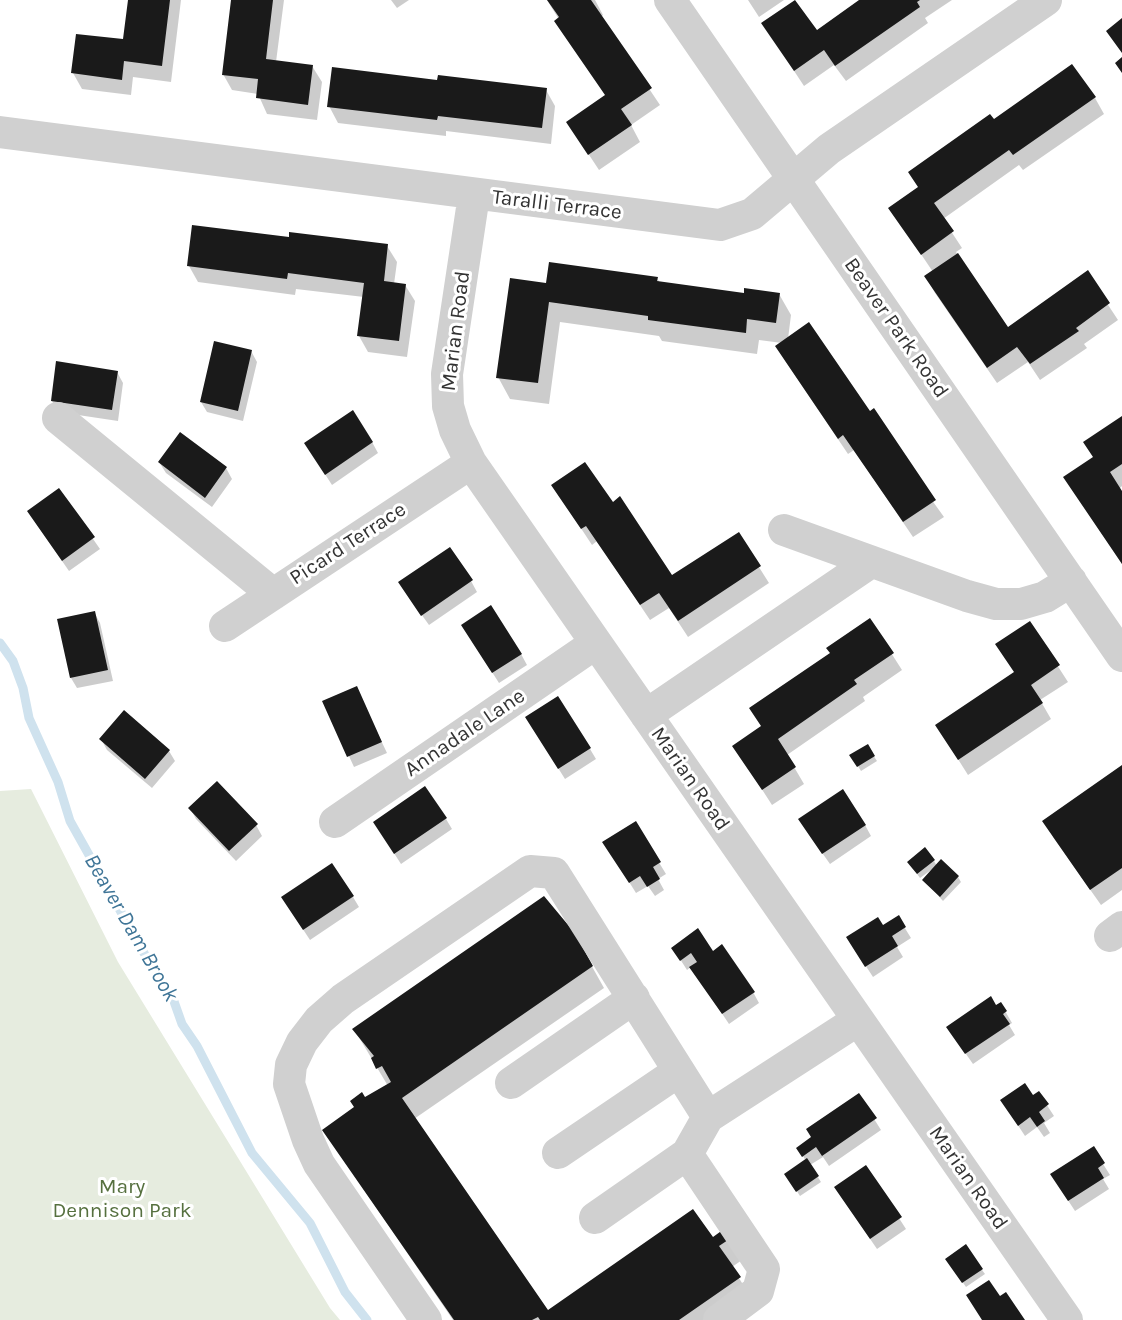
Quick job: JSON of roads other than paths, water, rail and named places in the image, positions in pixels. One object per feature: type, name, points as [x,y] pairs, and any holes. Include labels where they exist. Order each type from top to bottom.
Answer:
[{"type":"street","name":"Beaver Park Road","points":[[670,0],[1122,656]]},
{"type":"street","name":"Taralli Terrace","points":[[0,132],[720,225],[752,214],[829,149],[1046,0]]},
{"type":"street","name":"Marian Road","points":[[474,195],[447,374],[448,406],[455,430],[471,464],[1067,1320]]},
{"type":"street","points":[[58,418],[273,594]]},
{"type":"street","name":"Picard Terrace","points":[[225,626],[471,464]]},
{"type":"street","points":[[784,530],[967,597],[996,604],[1020,604],[1045,597],[1071,582]]},
{"type":"street","points":[[646,715],[871,562]]},
{"type":"street","name":"Annadale Lane","points":[[334,822],[596,643]]},
{"type":"street","points":[[426,1320],[319,1164],[288,1084],[291,1065],[302,1042],[319,1020],[343,999],[530,871],[554,873],[708,1117]]},
{"type":"street","points":[[511,1083],[634,999]]},
{"type":"street","points":[[595,1218],[687,1154],[708,1117],[858,1020]]},
{"type":"street","points":[[558,1153],[679,1071]]},
{"type":"street","points":[[687,1154],[764,1269],[758,1291],[719,1320]]},
{"type":"waterway","name":"Beaver Dam Brook","points":[[0,643],[13,661],[23,688],[29,718],[58,782],[70,821],[149,962],[171,993],[182,1024],[197,1046],[252,1153],[310,1223],[345,1292],[367,1320]]},
{"type":"park label","name":"Mary Dennison Park","points":[[122,1199]]}]
